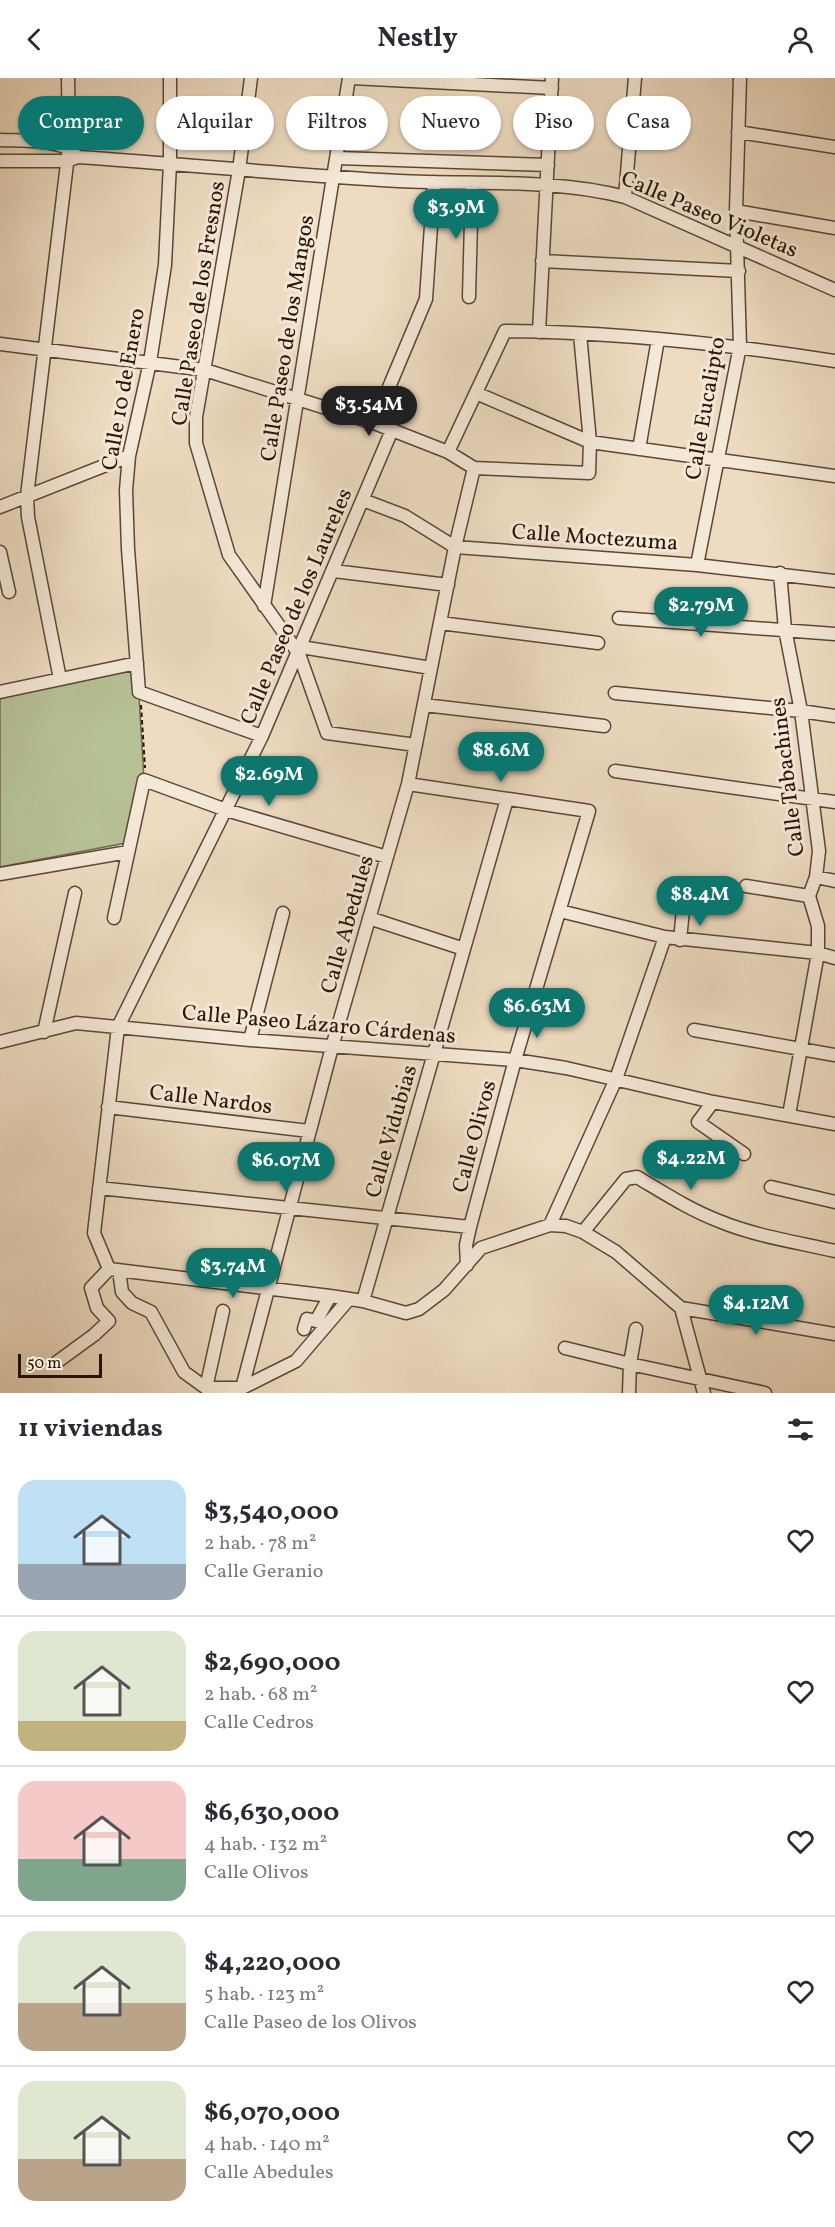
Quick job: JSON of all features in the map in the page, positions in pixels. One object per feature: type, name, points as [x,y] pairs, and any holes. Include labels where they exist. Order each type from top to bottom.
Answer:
[{"type":"street","points":[[60,679],[28,517],[27,496],[43,349],[71,155],[68,78]]},
{"type":"street","name":"Calle 10 de Enero","points":[[139,692],[126,490],[129,456],[150,362],[165,265],[170,163],[170,78]]},
{"type":"street","name":"Calle Paseo de los Fresnos","points":[[251,78],[239,170],[196,417],[196,443],[229,555],[264,606],[300,650],[327,733],[416,745]]},
{"type":"street","points":[[350,78],[552,83],[539,332]]},
{"type":"street","name":"Calle Paseo de los Mangos","points":[[264,606],[350,78]]},
{"type":"street","points":[[625,197],[635,78]]},
{"type":"street","name":"Calle Eucalipto","points":[[697,565],[740,346],[736,211],[740,78]]},
{"type":"street","points":[[738,132],[835,147]]},
{"type":"street","points":[[0,140],[43,142],[71,155]]},
{"type":"street","points":[[0,161],[71,155]]},
{"type":"street","name":"Calle Paseo Violetas","points":[[71,155],[334,177],[434,183],[546,184],[592,188],[625,197],[835,290]]},
{"type":"street","points":[[338,158],[548,165]]},
{"type":"street","points":[[374,423],[426,299],[434,183]]},
{"type":"street","points":[[469,297],[472,184]]},
{"type":"street","points":[[736,211],[835,228]]},
{"type":"street","points":[[542,261],[739,271]]},
{"type":"street","points":[[448,452],[505,331],[740,346],[835,361]]},
{"type":"street","points":[[0,344],[205,370],[374,423],[448,452],[474,468],[589,473],[590,442],[580,334]]},
{"type":"street","points":[[639,449],[658,339]]},
{"type":"street","points":[[476,393],[590,442],[835,476]]},
{"type":"street","name":"Calle Paseo de los Laureles","points":[[206,1388],[184,1372],[151,1312],[132,1303],[122,1292],[114,1270],[94,1233],[118,1027],[262,736],[392,430]]},
{"type":"street","points":[[0,507],[129,456]]},
{"type":"street","name":"Calle Abedules","points":[[242,1388],[332,1047],[408,784],[455,547],[474,468]]},
{"type":"street","name":"Calle Moctezuma","points":[[363,500],[405,516],[455,547],[697,565],[835,581]]},
{"type":"street","points":[[0,552],[9,592]]},
{"type":"street","points":[[334,571],[448,585]]},
{"type":"street","name":"Calle Tabachines","points":[[780,573],[785,629],[801,711],[819,851],[816,877],[810,896]]},
{"type":"street","points":[[619,618],[835,634]]},
{"type":"street","points":[[440,623],[598,643]]},
{"type":"street","points":[[300,650],[431,668]]},
{"type":"street","points":[[0,692],[137,663]]},
{"type":"street","points":[[139,692],[262,736]]},
{"type":"street","points":[[615,693],[835,716]]},
{"type":"street","points":[[424,705],[604,726]]},
{"type":"street","points":[[615,771],[835,802]]},
{"type":"street","points":[[114,918],[144,780],[226,810],[387,857]]},
{"type":"street","points":[[408,784],[507,799]]},
{"type":"street","name":"Calle Olivos","points":[[467,1265],[466,1245],[470,1227],[515,1060],[589,811],[507,799]]},
{"type":"street","name":"Calle Vidubias","points":[[363,1301],[507,799]]},
{"type":"street","points":[[0,874],[128,852]]},
{"type":"street","points":[[816,877],[835,881]]},
{"type":"street","points":[[746,886],[810,896],[818,926],[818,953],[789,1115]]},
{"type":"street","points":[[680,940],[685,890]]},
{"type":"street","points":[[44,1032],[75,893]]},
{"type":"street","points":[[560,911],[665,938],[818,953],[835,958]]},
{"type":"street","points":[[250,1040],[283,913]]},
{"type":"street","points":[[369,918],[464,949]]},
{"type":"street","points":[[550,1225],[616,1079],[665,938]]},
{"type":"street","name":"Calle Paseo Lázaro Cárdenas","points":[[0,1042],[76,1023],[332,1047],[515,1060],[616,1079],[713,1102],[835,1124]]},
{"type":"street","points":[[694,1030],[835,1055]]},
{"type":"street","points":[[713,1102],[698,1122],[744,1154]]},
{"type":"street","name":"Calle Nardos","points":[[108,1107],[309,1131]]},
{"type":"street","points":[[583,1232],[626,1179],[631,1176],[637,1177],[719,1222],[835,1251]]},
{"type":"street","points":[[771,1187],[835,1202]]},
{"type":"street","points":[[99,1188],[470,1227]]},
{"type":"street","points":[[57,1362],[109,1321],[97,1308],[91,1288],[114,1270],[330,1296],[363,1301],[406,1313],[419,1310],[444,1290],[481,1248],[550,1225],[566,1226],[583,1232],[616,1252],[681,1308],[835,1334]]},
{"type":"street","points":[[304,1329],[307,1319],[316,1321],[330,1296]]},
{"type":"street","points":[[223,1311],[206,1388],[242,1388],[296,1361],[349,1299]]},
{"type":"street","points":[[681,1308],[704,1393]]},
{"type":"street","points":[[629,1393],[630,1364],[636,1329]]},
{"type":"street","points":[[565,1348],[765,1393]]},
{"type":"path","points":[[139,692],[146,758],[144,780]]},
{"type":"green space","points":[[137,663],[144,780],[131,842],[0,867],[0,692]]}]
